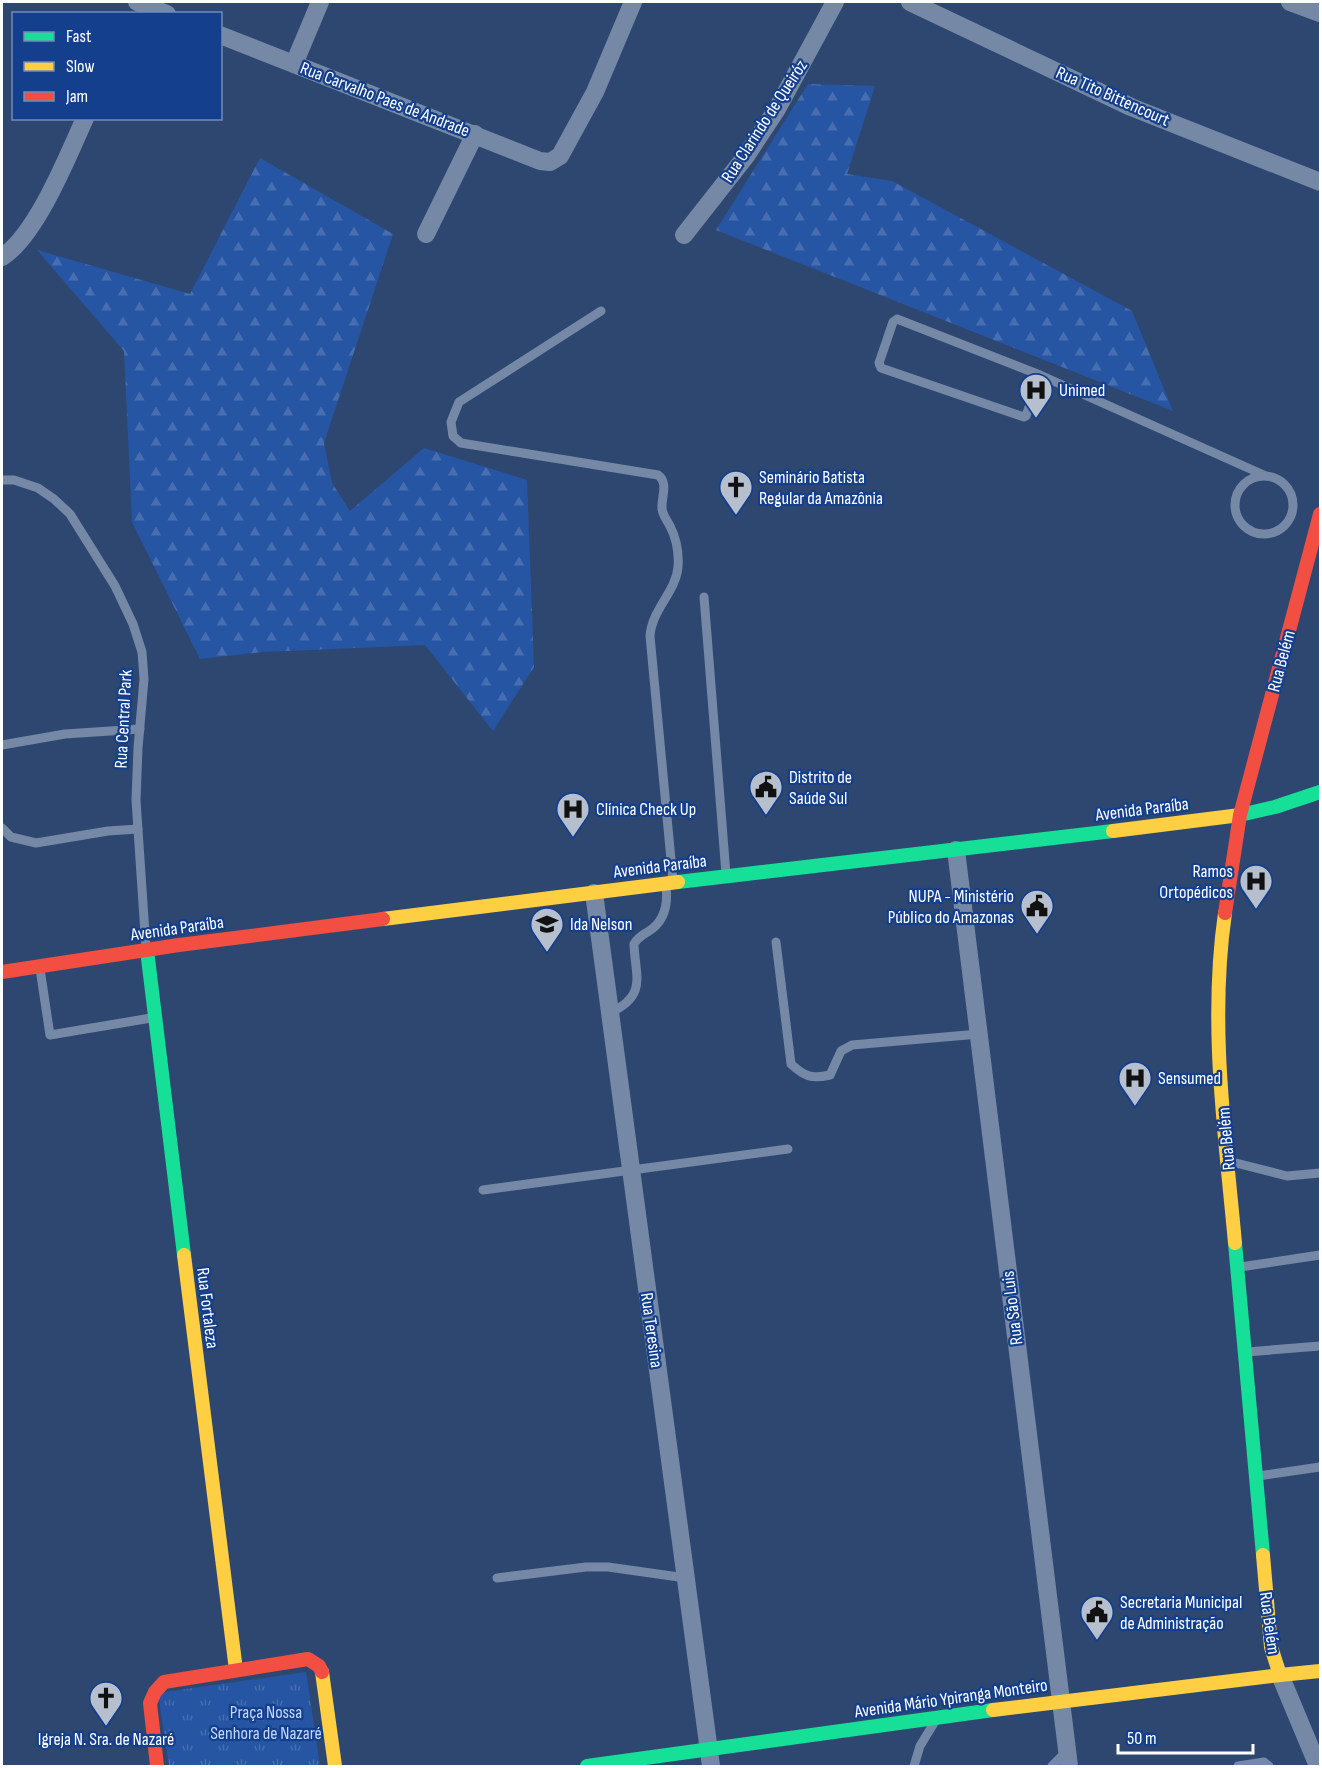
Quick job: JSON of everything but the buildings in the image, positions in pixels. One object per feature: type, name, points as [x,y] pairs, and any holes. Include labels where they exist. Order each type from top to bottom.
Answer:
[{"type":"main road","name":"Rua Belém","points":[[1280,1675],[1271,1647],[1218,1058],[1217,1003],[1219,952],[1240,815],[1307,520]]},
{"type":"main road","name":"Avenida Paraíba","points":[[2,972],[147,950],[670,883],[1240,815],[1275,807],[1320,792]]},
{"type":"main road","name":"Rua Fortaleza","points":[[147,950],[236,1670]]},
{"type":"main road","points":[[158,1767],[150,1703],[155,1692],[164,1682],[308,1659],[319,1666],[323,1674],[336,1767]]},
{"type":"main road","name":"Avenida Mário Ypiranga Monteiro","points":[[587,1767],[710,1758],[938,1718],[1061,1701],[1320,1671]]},
{"type":"street","points":[[294,64],[320,2]]},
{"type":"street","name":"Rua Carvalho Paes de Andrade","points":[[222,36],[550,162],[560,156],[595,92],[633,2]]},
{"type":"street","name":"Rua Clarindo de Queiróz","points":[[684,235],[746,156],[777,109],[835,2]]},
{"type":"street","name":"Rua Tito Bittencourt","points":[[910,2],[1131,107],[1320,182]]},
{"type":"street","points":[[1290,2],[1320,13]]},
{"type":"street","points":[[137,5],[160,12]]},
{"type":"street","points":[[2,257],[25,234],[53,187],[84,120]]},
{"type":"street","points":[[426,234],[475,134]]},
{"type":"street","name":"Rua São Luis","points":[[956,850],[1068,1759]]},
{"type":"street","name":"Rua Teresina","points":[[594,893],[710,1758]]},
{"type":"street","name":"Rua Belém","points":[[1280,1675],[1318,1767]]},
{"type":"lane","points":[[601,311],[459,402],[451,422],[453,436],[461,443],[657,475],[662,478],[664,484],[663,515],[674,535],[678,569],[675,579],[654,616],[650,636],[670,883],[667,903],[660,921],[657,926],[639,937],[634,944],[638,976],[636,989],[623,1005],[610,1013]]},
{"type":"lane","points":[[1040,375],[1024,417],[881,368],[879,363],[893,322],[897,319],[1040,375],[1275,478],[1289,489],[1294,507],[1307,520]]},
{"type":"lane","points":[[1266,476],[1248,480],[1237,494],[1236,513],[1246,528],[1254,533],[1272,534],[1287,524],[1307,520]]},
{"type":"lane","name":"Rua Central Park","points":[[2,480],[14,480],[38,488],[70,514],[115,586],[134,624],[142,652],[144,679],[136,775],[147,950]]},
{"type":"lane","points":[[704,597],[726,876]]},
{"type":"lane","points":[[2,745],[65,734],[140,729]]},
{"type":"lane","points":[[2,828],[11,837],[36,843],[108,831],[138,829]]},
{"type":"lane","points":[[776,942],[791,1064],[803,1075],[821,1077],[830,1075],[841,1051],[852,1045],[978,1034]]},
{"type":"lane","points":[[39,967],[50,1035],[154,1018]]},
{"type":"lane","points":[[483,1190],[788,1149]]},
{"type":"lane","points":[[1228,1161],[1287,1176],[1320,1173]]},
{"type":"lane","points":[[1238,1267],[1320,1255]]},
{"type":"lane","points":[[1245,1352],[1320,1346]]},
{"type":"lane","points":[[1255,1476],[1320,1467]]},
{"type":"lane","points":[[496,1578],[586,1567],[608,1567],[686,1578]]},
{"type":"lane","points":[[914,1767],[920,1746],[938,1718]]},
{"type":"lane","points":[[1052,1767],[1068,1759]]},
{"type":"lane","points":[[1238,1767],[1264,1762],[1269,1767]]},
{"type":"green space","points":[[808,84],[875,86],[847,174],[892,181],[1132,311],[1173,411],[716,230]]},
{"type":"green space","points":[[260,158],[393,234],[324,443],[332,483],[350,511],[424,448],[527,480],[534,667],[493,731],[425,645],[263,652],[200,659],[132,522],[124,351],[37,250],[190,294]]},
{"type":"green space","name":"Praça Nossa Senhora de Nazaré","points":[[306,1672],[320,1766],[169,1766],[158,1693]]},
{"type":"traffic: fast","points":[[1240,815],[1275,807],[1320,792]]},
{"type":"traffic: fast","points":[[678,882],[1113,831]]},
{"type":"traffic: fast","points":[[147,950],[184,1255]]},
{"type":"traffic: fast","points":[[1235,1243],[1263,1555]]},
{"type":"traffic: fast","points":[[587,1766],[993,1710]]},
{"type":"traffic: slow","points":[[1113,831],[1240,815]]},
{"type":"traffic: slow","points":[[383,919],[678,882]]},
{"type":"traffic: slow","points":[[1225,913],[1220,954],[1218,1037],[1235,1243]]},
{"type":"traffic: slow","points":[[184,1255],[236,1670]]},
{"type":"traffic: slow","points":[[1263,1555],[1271,1647],[1280,1675],[1320,1671]]},
{"type":"traffic: slow","points":[[322,1672],[335,1766]]},
{"type":"traffic: slow","points":[[993,1710],[1280,1675]]},
{"type":"traffic: jam","points":[[1225,913],[1240,815],[1320,514]]},
{"type":"traffic: jam","points":[[2,972],[179,945],[383,919]]},
{"type":"traffic: jam","points":[[157,1766],[150,1703],[155,1692],[164,1682],[308,1659],[319,1666],[322,1672]]},
{"type":"place","name":"Unimed","points":[[1036,419]]},
{"type":"place","name":"Seminário Batista Regular da Amazônia","points":[[736,516]]},
{"type":"place","name":"Distrito de Saúde Sul","points":[[766,816]]},
{"type":"place","name":"Clínica Check Up","points":[[573,838]]},
{"type":"place","name":"Ramos Ortopédicos","points":[[1256,910]]},
{"type":"place","name":"NUPA - Ministério Público do Amazonas","points":[[1037,935]]},
{"type":"place","name":"Ida Nelson","points":[[547,953]]},
{"type":"place","name":"Sensumed","points":[[1135,1107]]},
{"type":"place","name":"Secretaria Municipal de Administração","points":[[1097,1641]]},
{"type":"place","name":"Igreja N. Sra. de Nazaré","points":[[106,1727]]}]
